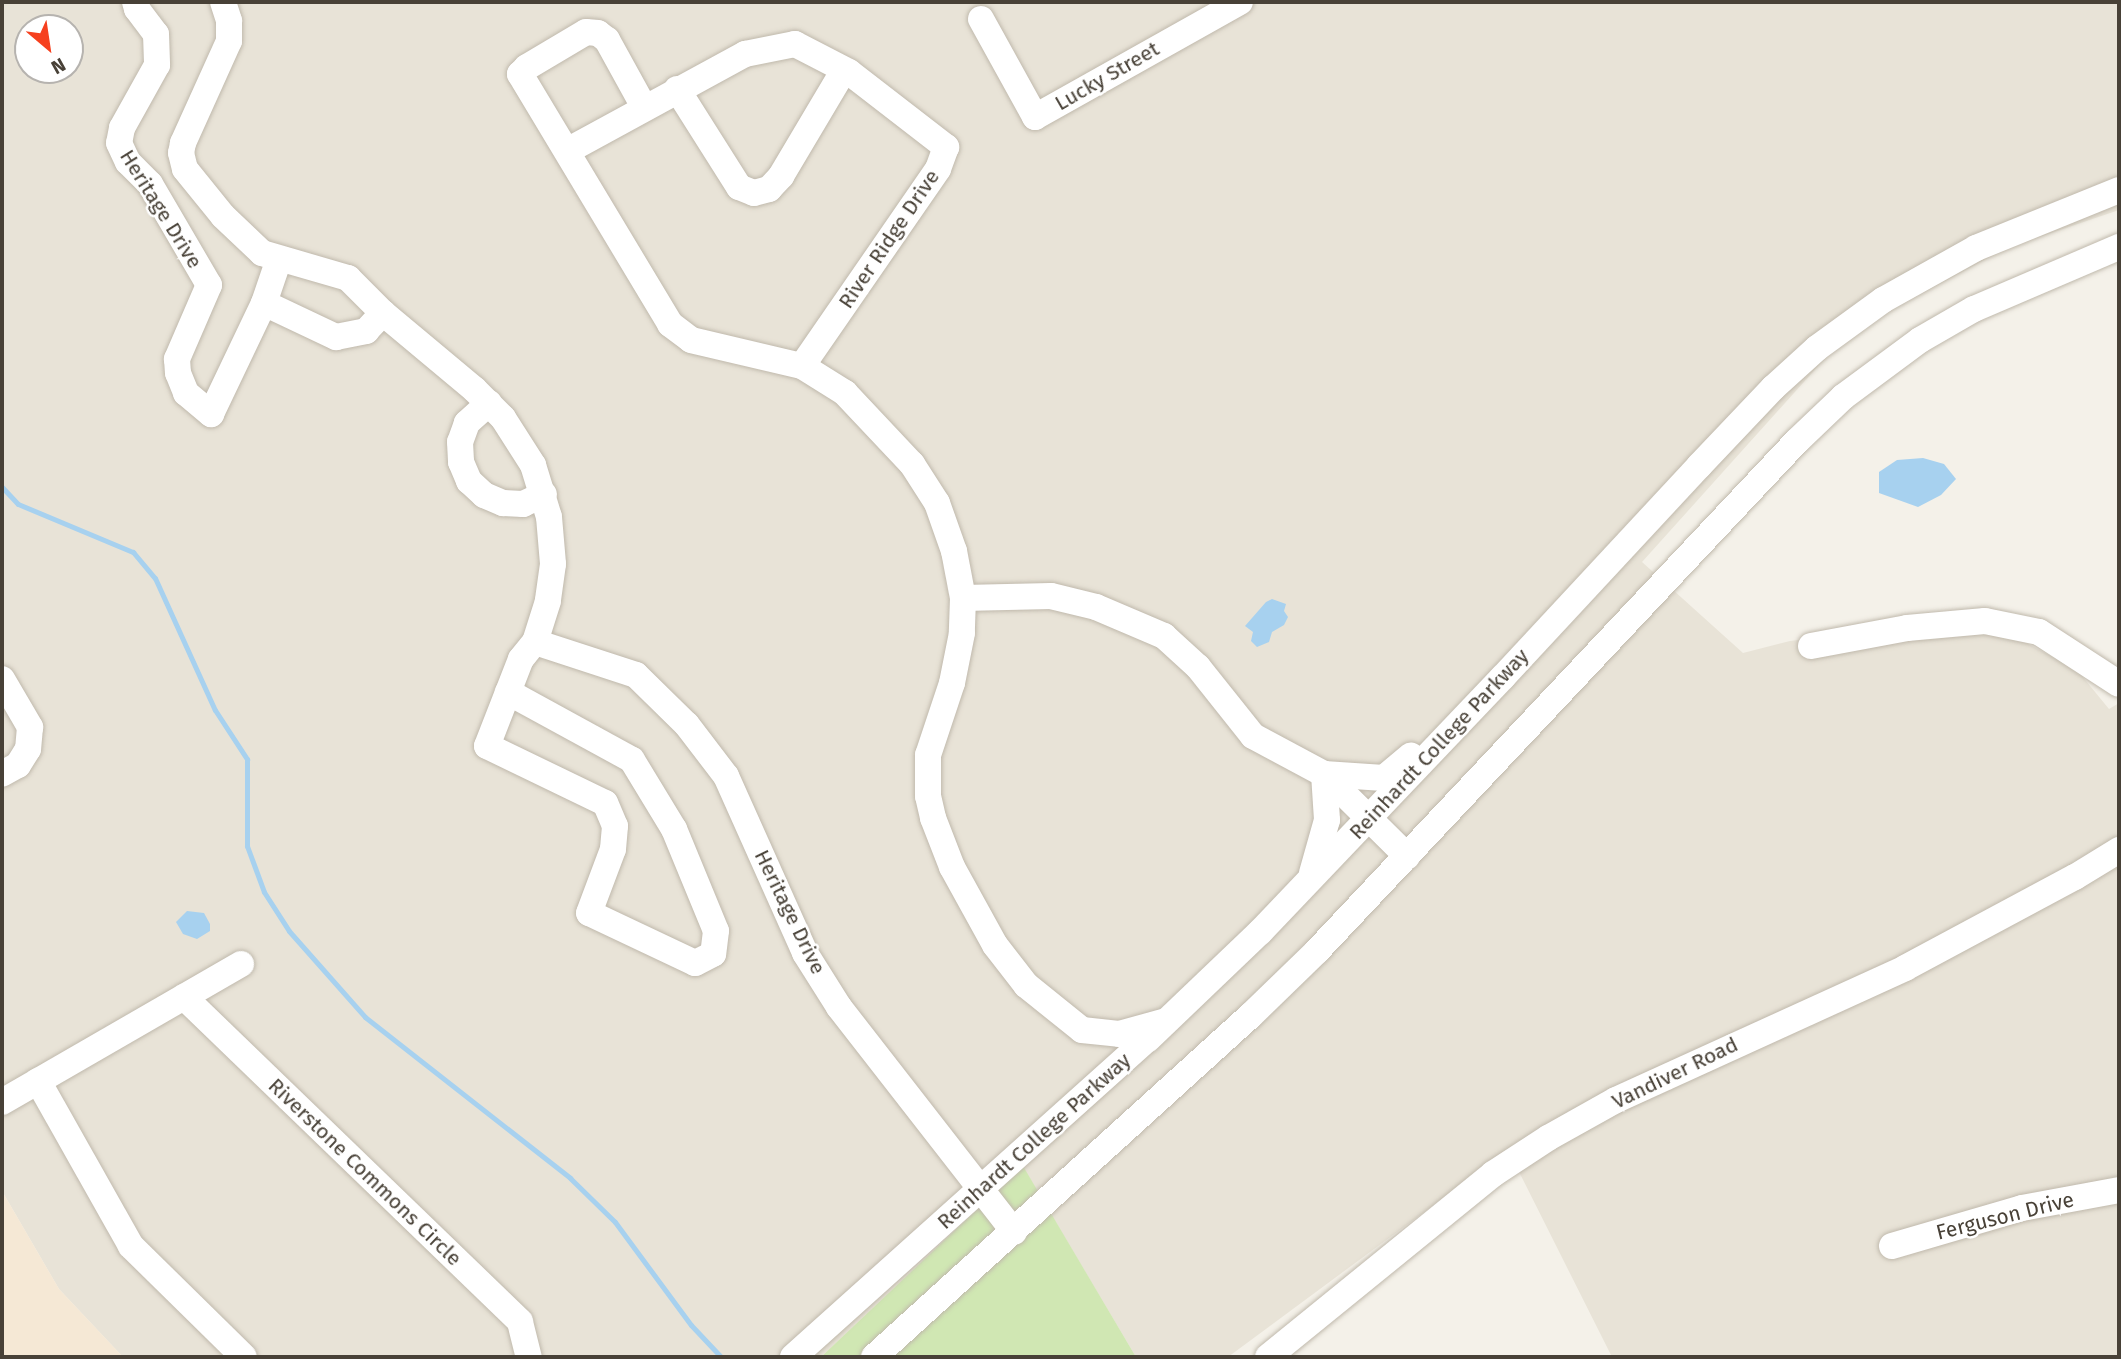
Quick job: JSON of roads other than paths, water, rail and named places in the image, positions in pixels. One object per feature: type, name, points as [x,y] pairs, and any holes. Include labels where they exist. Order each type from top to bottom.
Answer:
[{"type":"street","name":"Heritage Drive","points":[[135,2],[137,9],[156,34],[157,65],[122,128],[119,143],[128,162],[150,184],[209,285],[177,359],[184,389],[211,414],[264,303],[279,259]]},
{"type":"street","name":"Heritage Drive","points":[[223,2],[229,21],[229,41],[181,153],[185,169],[223,216],[262,253],[348,278],[383,313],[489,403],[523,446],[544,494],[552,541],[548,601],[535,642],[521,659],[508,692],[487,746],[605,803],[615,826],[613,849],[589,913],[695,963],[713,954],[716,931],[674,829],[632,760],[508,692]]},
{"type":"street","name":"Lucky Street","points":[[981,19],[1035,117],[1240,2]]},
{"type":"street","points":[[644,107],[607,40],[598,33],[586,32],[527,67],[520,74],[670,324],[680,334],[691,340],[802,366],[845,393],[912,464],[937,503],[954,551],[963,598],[962,633],[953,684],[928,755],[928,796],[933,818],[952,867],[995,946],[1026,985],[1082,1030],[1096,1033],[1135,1031],[1167,1020]]},
{"type":"street","name":"River Ridge Drive","points":[[567,150],[745,54],[795,44],[844,70],[946,147],[938,169],[802,366]]},
{"type":"street","points":[[677,89],[738,187],[754,193],[769,189],[781,176],[844,70]]},
{"type":"street","name":"Reinhardt College Parkway","points":[[793,1357],[1167,1020],[1310,880],[1773,388],[1817,348],[1883,300],[1966,253],[2032,223],[2119,190]]},
{"type":"street","points":[[874,1357],[1250,1016],[1407,856],[1797,440],[1843,397],[1911,346],[1974,309],[2028,283],[2119,247]]},
{"type":"street","points":[[264,303],[336,337],[366,331],[383,313]]},
{"type":"street","points":[[489,403],[467,422],[460,442],[461,462],[469,481],[484,495],[503,503],[523,503],[544,494]]},
{"type":"street","points":[[963,598],[1051,596],[1096,607],[1164,636],[1198,667],[1253,736],[1324,774],[1407,856]]},
{"type":"street","points":[[1811,646],[1907,628],[1985,621],[2039,632],[2119,684]]},
{"type":"street","name":"Heritage Drive","points":[[535,642],[636,675],[687,724],[726,776],[806,953],[839,1007],[1014,1232]]},
{"type":"street","points":[[1324,774],[1384,778],[1503,677]]},
{"type":"street","points":[[2,679],[30,727],[28,749],[18,765],[2,774]]},
{"type":"street","points":[[1310,880],[1327,820],[1324,774]]},
{"type":"street","name":"Vandiver Road","points":[[1268,1357],[1493,1174],[1548,1139],[1616,1100],[1905,968],[2075,877],[2119,849]]},
{"type":"street","points":[[2,1102],[241,964]]},
{"type":"street","name":"Riverstone Commons Circle","points":[[184,996],[520,1322],[530,1357]]},
{"type":"street","points":[[38,1081],[131,1246],[244,1357]]},
{"type":"street","name":"Ferguson Drive","points":[[1892,1246],[2022,1208],[2119,1190]]},
{"type":"water","points":[[1923,458],[1944,464],[1956,479],[1941,495],[1918,507],[1879,493],[1879,472],[1897,460]]},
{"type":"water","points":[[1272,599],[1286,604],[1284,611],[1288,617],[1284,625],[1272,632],[1269,642],[1257,647],[1251,641],[1253,632],[1245,626],[1266,602]]},
{"type":"water","points":[[187,911],[204,913],[210,924],[210,931],[197,939],[183,934],[176,922]]},
{"type":"waterway","points":[[2,487],[18,504],[133,552],[155,578],[215,710],[247,759],[247,846],[264,892],[289,931],[365,1017],[570,1178],[615,1222],[691,1325],[721,1357]]}]
